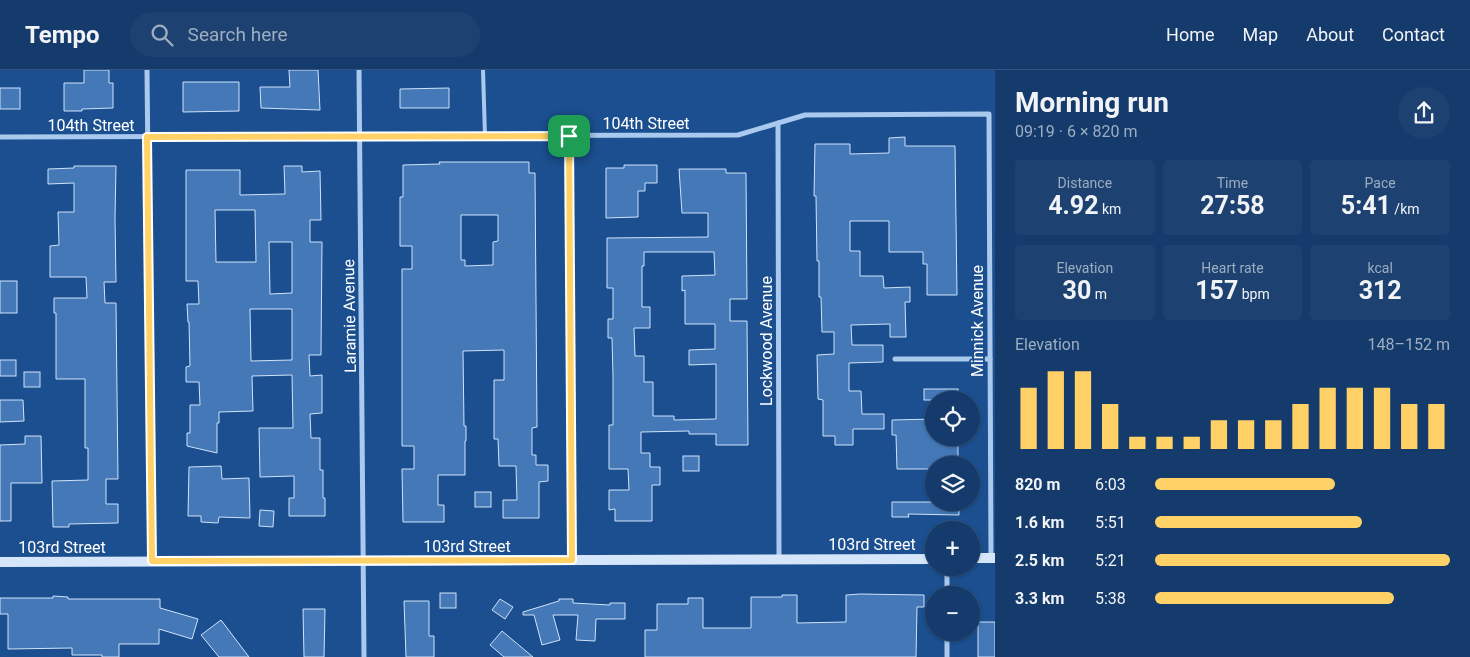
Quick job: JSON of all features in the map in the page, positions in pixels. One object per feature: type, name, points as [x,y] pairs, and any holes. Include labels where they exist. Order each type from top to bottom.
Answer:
[{"type":"main road","name":"103rd Street","points":[[0,562],[925,558]]},
{"type":"main road","points":[[980,558],[993,558]]},
{"type":"street","points":[[147,70],[152,561]]},
{"type":"street","name":"Laramie Avenue","points":[[359,70],[364,657]]},
{"type":"street","name":"104th Street","points":[[0,137],[738,135],[805,115],[989,114]]},
{"type":"street","name":"Minnick Avenue","points":[[989,114],[993,558]]},
{"type":"street","name":"Lockwood Avenue","points":[[778,123],[779,559]]},
{"type":"street","points":[[569,136],[572,560]]},
{"type":"street","points":[[895,359],[990,359]]},
{"type":"street","points":[[947,641],[947,657]]},
{"type":"lane","points":[[483,70],[485,136]]},
{"type":"building","points":[[84,70],[109,70],[109,83],[113,83],[113,108],[64,111],[64,83],[84,83]]},
{"type":"building","points":[[289,70],[318,70],[320,110],[261,108],[260,87],[290,87]]},
{"type":"building","points":[[183,82],[239,82],[239,111],[183,112]]},
{"type":"building","points":[[0,88],[20,88],[20,109],[0,109]]},
{"type":"building","points":[[449,88],[449,108],[400,108],[400,89]]},
{"type":"building","points":[[905,137],[905,146],[955,146],[957,295],[927,295],[927,264],[923,264],[923,252],[889,252],[889,221],[850,221],[850,251],[860,251],[860,276],[883,276],[884,288],[910,287],[910,302],[905,302],[906,337],[890,337],[890,324],[851,325],[852,345],[883,345],[883,362],[849,363],[849,391],[861,391],[862,414],[884,414],[884,429],[853,429],[853,445],[835,445],[835,436],[823,436],[823,400],[818,399],[817,355],[834,354],[834,332],[822,332],[821,297],[819,297],[819,261],[817,261],[816,196],[814,196],[815,144],[850,144],[850,154],[889,153],[889,138]]},
{"type":"building","points":[[439,162],[529,162],[529,173],[535,173],[537,427],[532,428],[532,455],[536,455],[536,465],[548,465],[548,481],[539,482],[539,518],[503,518],[503,500],[517,500],[516,466],[499,466],[498,439],[494,439],[494,380],[504,380],[504,350],[463,351],[464,426],[466,426],[465,475],[438,475],[438,505],[444,505],[444,522],[403,522],[402,469],[414,469],[414,446],[402,446],[402,269],[412,269],[412,246],[400,246],[400,197],[403,197],[403,165],[440,164]],"holes":[[[461,215],[498,215],[498,241],[493,242],[493,265],[465,266],[465,260],[461,260]]]},
{"type":"building","points":[[624,165],[657,165],[657,183],[645,183],[645,191],[638,191],[638,217],[606,218],[606,168],[624,168]]},
{"type":"building","points":[[74,166],[116,166],[116,282],[104,282],[105,303],[116,303],[118,479],[106,479],[106,504],[118,504],[118,523],[69,524],[69,527],[53,527],[52,481],[88,480],[88,448],[85,448],[85,379],[56,379],[56,313],[54,313],[54,298],[87,298],[86,277],[50,277],[50,246],[59,245],[58,212],[74,212],[74,183],[48,184],[48,169],[74,168]]},
{"type":"building","points":[[284,166],[302,166],[302,172],[320,171],[321,220],[310,220],[310,242],[322,242],[321,355],[309,355],[310,376],[322,375],[322,413],[310,414],[311,438],[320,438],[320,470],[323,470],[325,516],[289,516],[289,498],[294,498],[294,476],[260,477],[259,428],[293,428],[292,375],[252,376],[253,411],[219,412],[217,453],[187,446],[187,433],[190,433],[190,405],[200,405],[199,382],[186,382],[186,367],[190,366],[187,304],[199,304],[198,281],[186,281],[186,170],[240,170],[240,195],[285,194]],"holes":[[[215,210],[255,210],[256,262],[216,262]],[[269,242],[292,242],[292,293],[270,294]],[[250,309],[292,309],[292,360],[251,361]]]},
{"type":"building","points":[[679,169],[726,169],[726,173],[746,173],[747,299],[730,299],[730,321],[747,321],[748,445],[716,445],[716,434],[689,434],[689,431],[641,432],[641,453],[650,453],[650,467],[660,467],[660,485],[652,485],[652,521],[615,521],[615,509],[609,510],[609,490],[629,490],[628,469],[609,469],[609,425],[613,425],[613,376],[612,338],[608,338],[608,319],[613,319],[613,288],[607,288],[607,238],[708,237],[708,213],[682,213]],"holes":[[[644,252],[714,252],[715,275],[682,276],[682,291],[685,290],[685,324],[715,324],[715,349],[689,350],[689,365],[716,364],[716,419],[674,420],[674,416],[653,416],[653,382],[644,382],[644,356],[635,356],[634,328],[650,328],[650,307],[642,307]]]},
{"type":"building","points":[[0,281],[17,281],[17,313],[0,313]]},
{"type":"building","points":[[0,360],[16,360],[16,376],[0,376]]},
{"type":"building","points":[[24,372],[40,372],[40,387],[24,387]]},
{"type":"building","points":[[924,389],[958,389],[958,391],[925,391],[924,400]]},
{"type":"building","points":[[0,400],[23,400],[24,421],[0,422]]},
{"type":"building","points":[[925,419],[925,446],[958,446],[958,456],[925,456],[925,469],[897,469],[896,435],[892,435],[892,420]]},
{"type":"building","points":[[25,436],[41,436],[42,483],[11,483],[11,521],[0,521],[0,445],[25,444]]},
{"type":"building","points":[[683,456],[699,456],[699,471],[683,471]]},
{"type":"building","points":[[221,466],[222,479],[249,478],[250,518],[219,517],[218,523],[201,522],[201,516],[188,516],[189,467]]},
{"type":"building","points":[[475,492],[491,492],[491,507],[475,507]]},
{"type":"building","points":[[892,502],[925,502],[925,511],[959,511],[959,515],[908,514],[909,517],[892,517]]},
{"type":"building","points":[[260,510],[274,511],[273,527],[259,526]]},
{"type":"building","points":[[440,593],[456,593],[456,608],[440,608]]},
{"type":"building","points":[[797,595],[797,623],[846,622],[846,595],[924,595],[924,607],[917,607],[916,657],[645,657],[645,630],[657,630],[657,604],[688,604],[688,598],[703,598],[703,628],[751,628],[751,597]]},
{"type":"building","points":[[53,596],[68,597],[68,599],[160,599],[160,608],[198,619],[192,639],[159,629],[159,644],[119,644],[119,657],[72,655],[72,648],[8,649],[8,614],[0,614],[0,598],[53,598]]},
{"type":"building","points":[[500,599],[513,607],[505,619],[492,610]]},
{"type":"building","points":[[559,599],[573,599],[573,603],[610,605],[610,603],[625,603],[625,619],[596,619],[595,641],[576,640],[578,615],[553,615],[560,640],[542,645],[534,615],[523,615],[523,612],[559,601]]},
{"type":"building","points":[[404,601],[429,601],[429,636],[434,636],[434,657],[406,657]]},
{"type":"building","points":[[303,609],[325,609],[324,657],[304,657]]},
{"type":"building","points":[[221,620],[249,657],[219,657],[201,635]]},
{"type":"building","points":[[980,622],[995,622],[995,657],[978,657]]},
{"type":"building","points":[[502,631],[533,657],[504,657],[490,645]]},
{"type":"route","points":[[569,136],[572,560],[152,561],[147,137],[569,136]]}]
